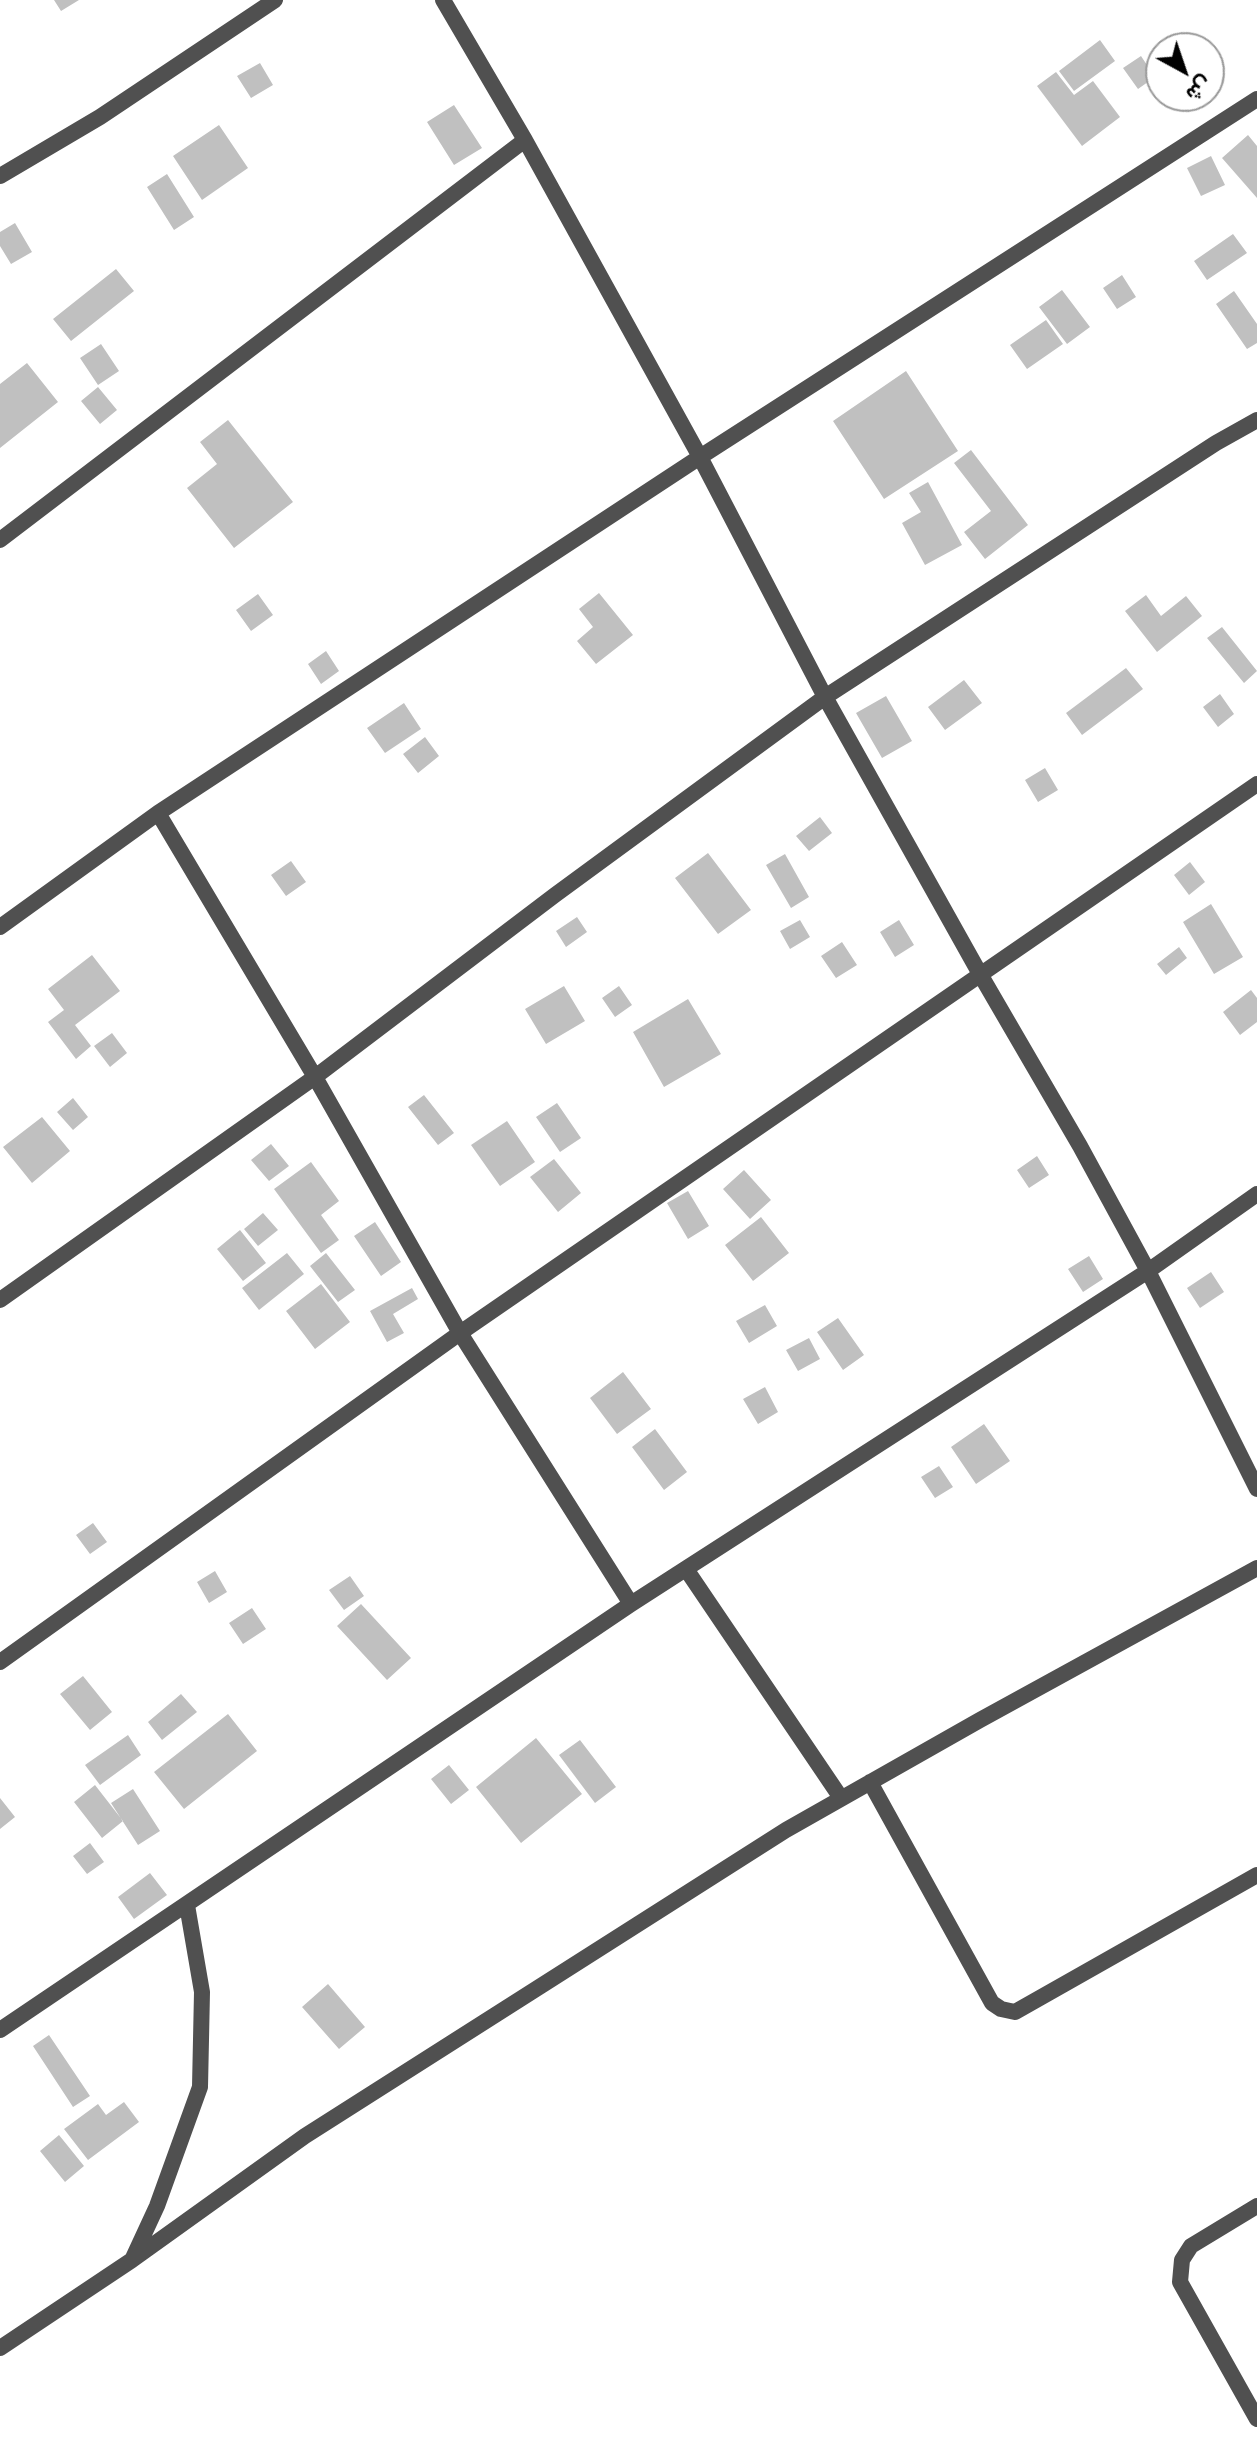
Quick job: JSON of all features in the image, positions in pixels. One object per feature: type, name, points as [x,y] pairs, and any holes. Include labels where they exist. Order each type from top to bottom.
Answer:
[{"type":"street","points":[[0,176],[100,117],[275,0]]},
{"type":"street","points":[[444,0],[700,457],[825,697],[1080,1146],[1148,1271],[1257,1489]]},
{"type":"street","points":[[0,927],[158,813],[700,457],[1257,99]]},
{"type":"street","points":[[0,540],[525,140]]},
{"type":"street","points":[[0,1300],[315,1077],[555,895],[825,697],[1216,443],[1257,420]]},
{"type":"street","points":[[0,1662],[460,1333],[1257,784]]},
{"type":"street","points":[[158,813],[315,1077],[460,1333],[631,1604]]},
{"type":"street","points":[[0,2030],[631,1604],[1148,1271],[1257,1194]]},
{"type":"street","points":[[0,2348],[132,2260],[305,2136],[786,1830],[1257,1568]]},
{"type":"street","points":[[686,1569],[841,1798]]},
{"type":"street","points":[[870,1782],[992,2003],[1001,2009],[1015,2012],[1257,1875]]},
{"type":"street","points":[[132,2260],[157,2206],[200,2087],[202,1992],[187,1905]]},
{"type":"street","points":[[1257,2206],[1191,2246],[1182,2260],[1180,2282],[1257,2419]]},
{"type":"building","points":[[54,0],[79,0],[61,11]]},
{"type":"building","points":[[1100,40],[1115,61],[1074,91],[1059,71]]},
{"type":"building","points":[[1141,56],[1145,62],[1145,84],[1138,89],[1123,68]]},
{"type":"building","points":[[260,63],[273,85],[251,98],[237,76]]},
{"type":"building","points":[[1056,72],[1074,95],[1093,81],[1120,117],[1082,146],[1037,86]]},
{"type":"building","points":[[454,105],[482,148],[454,165],[427,122]]},
{"type":"building","points":[[219,125],[248,168],[202,200],[173,156]]},
{"type":"building","points":[[1248,135],[1257,146],[1257,198],[1222,158]]},
{"type":"building","points":[[1211,156],[1225,185],[1201,196],[1187,168]]},
{"type":"building","points":[[167,174],[194,217],[174,230],[147,187]]},
{"type":"building","points":[[15,223],[32,252],[11,264],[0,246],[0,232]]},
{"type":"building","points":[[1233,234],[1247,253],[1207,280],[1194,261]]},
{"type":"building","points":[[116,269],[134,291],[71,341],[53,319]]},
{"type":"building","points":[[1122,275],[1136,297],[1117,309],[1103,288]]},
{"type":"building","points":[[1062,290],[1090,327],[1067,344],[1039,307]]},
{"type":"building","points":[[1234,291],[1257,324],[1257,343],[1247,349],[1216,304]]},
{"type":"building","points":[[1046,320],[1063,344],[1027,369],[1010,345]]},
{"type":"building","points":[[101,344],[119,371],[98,385],[80,358]]},
{"type":"building","points":[[27,363],[58,402],[0,448],[0,384]]},
{"type":"building","points":[[906,371],[958,451],[884,499],[833,421]]},
{"type":"building","points":[[98,387],[117,410],[100,424],[81,401]]},
{"type":"building","points":[[228,420],[293,502],[234,548],[187,488],[217,464],[200,442]]},
{"type":"building","points":[[971,450],[1028,525],[985,559],[964,532],[991,511],[954,463]]},
{"type":"building","points":[[928,482],[962,545],[925,565],[902,523],[921,512],[909,493]]},
{"type":"building","points":[[599,593],[633,635],[596,664],[577,641],[593,627],[579,609]]},
{"type":"building","points":[[258,594],[273,615],[251,631],[236,610]]},
{"type":"building","points":[[1146,595],[1161,616],[1186,596],[1202,616],[1157,652],[1125,611]]},
{"type":"building","points":[[1222,627],[1257,671],[1244,683],[1207,638]]},
{"type":"building","points":[[326,651],[339,671],[321,684],[308,664]]},
{"type":"building","points":[[1126,668],[1143,689],[1082,735],[1066,713]]},
{"type":"building","points":[[964,680],[982,703],[945,730],[928,707]]},
{"type":"building","points":[[1220,694],[1234,714],[1218,727],[1203,707]]},
{"type":"building","points":[[886,696],[912,741],[882,758],[856,713]]},
{"type":"building","points":[[404,703],[421,729],[385,753],[367,728]]},
{"type":"building","points":[[425,737],[439,756],[418,773],[403,754]]},
{"type":"building","points":[[1045,768],[1058,790],[1038,802],[1025,780]]},
{"type":"building","points":[[820,817],[832,833],[809,851],[796,836]]},
{"type":"building","points":[[708,853],[751,910],[718,934],[675,878]]},
{"type":"building","points":[[785,854],[809,897],[791,908],[766,865]]},
{"type":"building","points":[[291,861],[306,882],[286,896],[271,875]]},
{"type":"building","points":[[1190,862],[1205,882],[1189,895],[1174,875]]},
{"type":"building","points":[[1211,904],[1243,957],[1214,974],[1183,922]]},
{"type":"building","points":[[577,917],[587,932],[566,947],[556,931]]},
{"type":"building","points":[[800,920],[810,937],[790,949],[780,931]]},
{"type":"building","points":[[899,920],[914,945],[895,957],[880,932]]},
{"type":"building","points":[[842,942],[857,965],[836,978],[821,956]]},
{"type":"building","points":[[1179,947],[1187,958],[1166,975],[1157,964]]},
{"type":"building","points":[[92,955],[120,991],[75,1025],[91,1046],[76,1059],[48,1022],[64,1010],[48,989]]},
{"type":"building","points":[[564,986],[585,1021],[546,1044],[525,1009]]},
{"type":"building","points":[[619,986],[632,1005],[615,1017],[602,998]]},
{"type":"building","points":[[1251,990],[1257,998],[1257,1022],[1240,1035],[1223,1012]]},
{"type":"building","points":[[688,999],[721,1054],[664,1087],[633,1032]]},
{"type":"building","points":[[112,1033],[127,1053],[110,1067],[94,1046]]},
{"type":"building","points":[[424,1095],[454,1133],[438,1145],[408,1107]]},
{"type":"building","points":[[73,1098],[88,1117],[73,1130],[57,1112]]},
{"type":"building","points":[[557,1103],[581,1138],[560,1152],[536,1117]]},
{"type":"building","points":[[42,1117],[70,1151],[32,1183],[3,1147]]},
{"type":"building","points":[[507,1121],[535,1162],[500,1186],[471,1145]]},
{"type":"building","points":[[271,1144],[289,1166],[269,1181],[251,1160]]},
{"type":"building","points":[[1037,1156],[1049,1175],[1029,1188],[1017,1170]]},
{"type":"building","points":[[554,1159],[581,1193],[558,1212],[530,1177]]},
{"type":"building","points":[[311,1162],[339,1201],[321,1215],[339,1240],[321,1253],[274,1189]]},
{"type":"building","points":[[744,1170],[771,1200],[750,1219],[723,1189]]},
{"type":"building","points":[[688,1191],[709,1226],[688,1239],[667,1203]]},
{"type":"building","points":[[263,1213],[278,1230],[258,1246],[244,1229]]},
{"type":"building","points":[[761,1217],[789,1253],[753,1281],[725,1245]]},
{"type":"building","points":[[375,1222],[401,1262],[381,1276],[354,1236]]},
{"type":"building","points":[[240,1230],[266,1263],[243,1281],[217,1249]]},
{"type":"building","points":[[287,1253],[304,1274],[259,1310],[242,1288]]},
{"type":"building","points":[[326,1253],[355,1290],[338,1302],[310,1266]]},
{"type":"building","points":[[1089,1256],[1103,1279],[1083,1292],[1068,1269]]},
{"type":"building","points":[[1211,1272],[1224,1292],[1200,1308],[1187,1288]]},
{"type":"building","points":[[321,1284],[350,1322],[315,1349],[286,1311]]},
{"type":"building","points":[[412,1288],[418,1299],[393,1314],[404,1333],[387,1342],[370,1311]]},
{"type":"building","points":[[765,1305],[777,1326],[749,1343],[736,1321]]},
{"type":"building","points":[[838,1318],[864,1355],[843,1370],[817,1332]]},
{"type":"building","points":[[809,1338],[820,1359],[798,1371],[786,1350]]},
{"type":"building","points":[[623,1372],[651,1409],[617,1434],[590,1398]]},
{"type":"building","points":[[765,1387],[778,1412],[758,1424],[743,1399]]},
{"type":"building","points":[[984,1424],[1010,1461],[976,1484],[951,1447]]},
{"type":"building","points":[[655,1429],[687,1472],[664,1490],[632,1447]]},
{"type":"building","points":[[939,1466],[953,1487],[935,1498],[921,1477]]},
{"type":"building","points":[[93,1523],[107,1542],[90,1554],[76,1535]]},
{"type":"building","points":[[215,1571],[227,1592],[209,1603],[197,1582]]},
{"type":"building","points":[[350,1576],[364,1596],[344,1610],[329,1590]]},
{"type":"building","points":[[361,1604],[411,1658],[387,1680],[337,1626]]},
{"type":"building","points":[[252,1608],[266,1629],[243,1644],[229,1623]]},
{"type":"building","points":[[83,1676],[112,1712],[90,1730],[60,1694]]},
{"type":"building","points":[[181,1694],[197,1712],[162,1740],[148,1722]]},
{"type":"building","points":[[228,1714],[257,1751],[184,1809],[154,1772]]},
{"type":"building","points":[[128,1735],[141,1755],[100,1785],[85,1765]]},
{"type":"building","points":[[536,1738],[582,1794],[521,1843],[476,1787]]},
{"type":"building","points":[[580,1740],[616,1787],[595,1803],[559,1755]]},
{"type":"building","points":[[449,1765],[469,1790],[451,1804],[431,1779]]},
{"type":"building","points":[[95,1785],[123,1821],[102,1838],[74,1802]]},
{"type":"building","points":[[133,1789],[160,1831],[138,1845],[111,1803]]},
{"type":"building","points":[[0,1798],[15,1817],[0,1829]]},
{"type":"building","points":[[90,1843],[104,1862],[87,1874],[73,1856]]},
{"type":"building","points":[[150,1873],[167,1895],[134,1919],[118,1897]]},
{"type":"building","points":[[328,1984],[365,2027],[339,2049],[302,2007]]},
{"type":"building","points":[[49,2035],[90,2096],[73,2107],[33,2046]]},
{"type":"building","points":[[124,2102],[139,2122],[88,2160],[64,2129],[98,2104],[106,2115]]},
{"type":"building","points":[[59,2135],[84,2166],[65,2182],[40,2151]]}]
